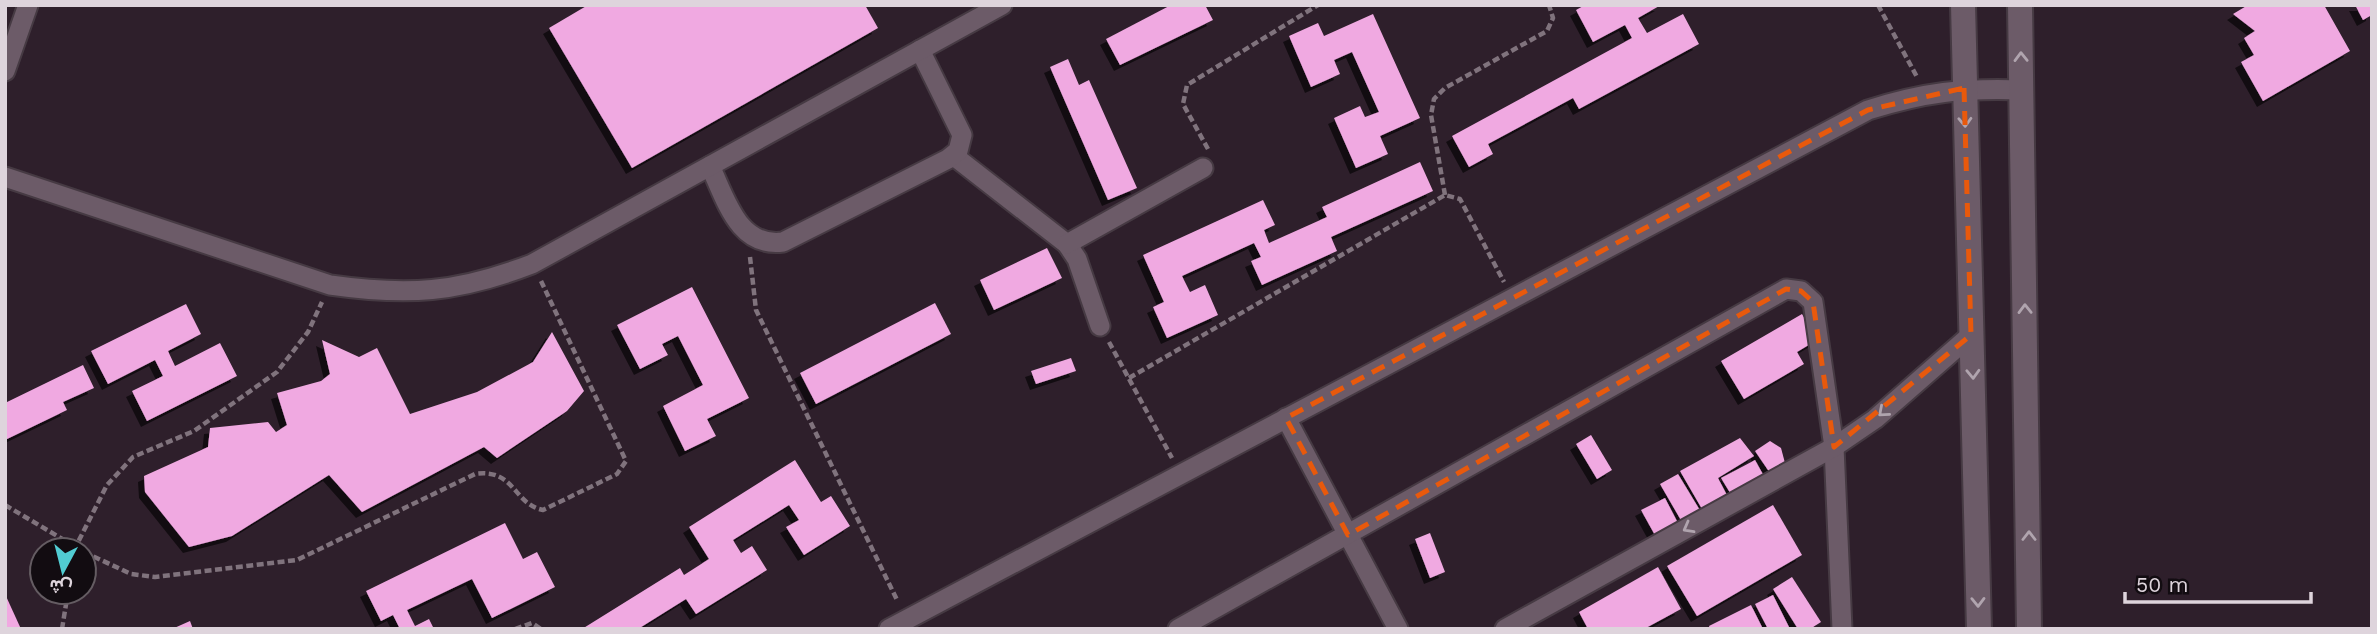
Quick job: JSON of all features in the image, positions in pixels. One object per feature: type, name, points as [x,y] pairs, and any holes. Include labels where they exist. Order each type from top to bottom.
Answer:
[{"type":"street","points":[[5,71],[28,5]]},
{"type":"street","points":[[5,177],[330,285],[385,293],[441,291],[496,278],[532,264],[1002,5]]},
{"type":"street","points":[[1962,5],[1979,629]]},
{"type":"street","points":[[2020,5],[2029,629]]},
{"type":"street","points":[[710,166],[741,229],[750,237],[771,244],[783,242],[954,156],[961,145],[962,135],[920,50]]},
{"type":"street","points":[[898,624],[1857,115],[1926,94],[1964,88],[2022,90]]},
{"type":"street","points":[[954,156],[1067,244],[1077,259],[1100,326]]},
{"type":"street","points":[[1067,244],[1203,168]]},
{"type":"street","points":[[1178,629],[1786,289],[1801,290],[1813,302],[1834,447],[1840,628]]},
{"type":"street","points":[[1505,629],[1834,447],[1875,419],[1971,335]]},
{"type":"street","points":[[1286,418],[1398,629]]},
{"type":"path","points":[[1203,168],[1209,160],[1209,151],[1183,104],[1187,85],[1318,5]]},
{"type":"path","points":[[1446,195],[1431,115],[1434,99],[1445,88],[1547,31],[1553,18],[1549,5]]},
{"type":"path","points":[[1878,5],[1926,94]]},
{"type":"path","points":[[1129,378],[1446,195],[1460,199],[1512,298]]},
{"type":"path","points":[[750,237],[750,273],[757,310],[898,624]]},
{"type":"path","points":[[98,558],[131,575],[155,577],[297,560],[475,474],[497,474],[507,480],[529,504],[543,510],[617,474],[626,461],[532,264]]},
{"type":"path","points":[[81,536],[107,485],[133,457],[194,431],[277,372],[308,332],[330,285]]},
{"type":"path","points":[[1100,326],[1181,474]]},
{"type":"path","points":[[5,505],[55,536]]},
{"type":"path","points":[[62,629],[66,606]]},
{"type":"path","points":[[515,629],[532,623],[541,629]]},
{"type":"highlighted area","points":[[1964,88],[1971,335],[1834,447],[1813,302],[1801,291],[1786,289],[1348,535],[1286,418],[1868,110]]},
{"type":"building","points":[[588,5],[865,5],[878,28],[632,168],[549,28]]},
{"type":"building","points":[[1171,5],[1205,5],[1213,20],[1120,65],[1106,39]]},
{"type":"building","points":[[1585,5],[1661,5],[1638,18],[1647,33],[1683,14],[1699,44],[1579,109],[1573,98],[1488,144],[1493,154],[1469,167],[1452,136],[1632,38],[1625,25],[1593,42],[1576,10]]},
{"type":"building","points":[[2248,5],[2324,5],[2350,51],[2263,101],[2241,62],[2254,55],[2244,38],[2255,31],[2233,14]]},
{"type":"building","points":[[2355,5],[2372,5],[2372,15],[2363,20]]},
{"type":"building","points":[[1373,14],[1420,118],[1380,136],[1388,154],[1356,168],[1334,118],[1360,106],[1365,117],[1379,112],[1352,52],[1334,60],[1340,74],[1311,87],[1289,36],[1318,23],[1324,36]]},
{"type":"building","points":[[1068,59],[1079,85],[1089,80],[1137,188],[1108,200],[1050,67]]},
{"type":"building","points":[[1420,162],[1433,191],[1331,237],[1337,251],[1262,285],[1251,261],[1261,257],[1254,243],[1182,276],[1190,292],[1205,285],[1218,315],[1167,338],[1153,307],[1164,302],[1143,255],[1263,200],[1275,225],[1264,230],[1269,243],[1327,217],[1322,207]]},
{"type":"building","points":[[1047,248],[1062,278],[994,310],[980,280]]},
{"type":"building","points":[[692,287],[749,398],[707,419],[716,436],[685,451],[663,406],[703,385],[678,336],[662,344],[668,355],[640,369],[617,325]]},
{"type":"building","points":[[935,303],[951,334],[816,404],[800,373]]},
{"type":"building","points":[[186,304],[201,334],[168,351],[175,366],[220,343],[237,376],[147,421],[132,391],[163,376],[155,360],[108,384],[91,351]]},
{"type":"building","points":[[1802,314],[1817,340],[1797,352],[1804,364],[1744,399],[1721,361]]},
{"type":"building","points":[[552,332],[584,391],[567,411],[497,458],[484,447],[362,512],[329,475],[232,536],[189,547],[145,492],[144,476],[208,447],[210,428],[268,422],[276,432],[287,425],[277,393],[321,381],[330,374],[322,340],[359,357],[377,348],[410,414],[477,392],[533,362]]},
{"type":"building","points":[[1071,358],[1076,371],[1036,384],[1031,371]]},
{"type":"building","points":[[83,365],[94,388],[63,402],[67,410],[5,440],[5,403]]},
{"type":"building","points":[[1591,435],[1612,470],[1597,479],[1576,444]]},
{"type":"building","points":[[1740,438],[1754,456],[1718,478],[1729,499],[1702,509],[1680,471]]},
{"type":"building","points":[[1770,441],[1781,448],[1785,463],[1770,473],[1755,451]]},
{"type":"building","points":[[795,460],[821,502],[831,496],[850,526],[804,555],[786,527],[799,520],[789,505],[733,540],[741,553],[752,546],[767,570],[696,614],[686,599],[638,629],[582,629],[680,568],[684,575],[709,559],[689,527]]},
{"type":"building","points":[[1755,460],[1765,478],[1732,496],[1721,478]]},
{"type":"building","points":[[1678,474],[1701,512],[1682,522],[1660,484]]},
{"type":"building","points":[[1665,498],[1679,525],[1656,537],[1641,510]]},
{"type":"building","points":[[1773,505],[1802,555],[1697,616],[1667,566]]},
{"type":"building","points":[[505,523],[523,559],[537,552],[555,587],[492,618],[472,579],[407,610],[415,626],[429,619],[434,629],[400,629],[393,615],[381,621],[366,591]]},
{"type":"building","points":[[1430,533],[1445,572],[1430,578],[1415,539]]},
{"type":"building","points":[[1658,567],[1681,609],[1644,629],[1588,629],[1579,612]]},
{"type":"building","points":[[1792,577],[1821,622],[1810,629],[1798,629],[1773,589]]},
{"type":"building","points":[[5,594],[21,629],[5,629]]},
{"type":"building","points":[[1773,595],[1790,629],[1768,629],[1755,604]]},
{"type":"building","points":[[1751,605],[1763,629],[1710,629],[1709,626]]},
{"type":"building","points":[[190,621],[193,629],[172,629]]}]
